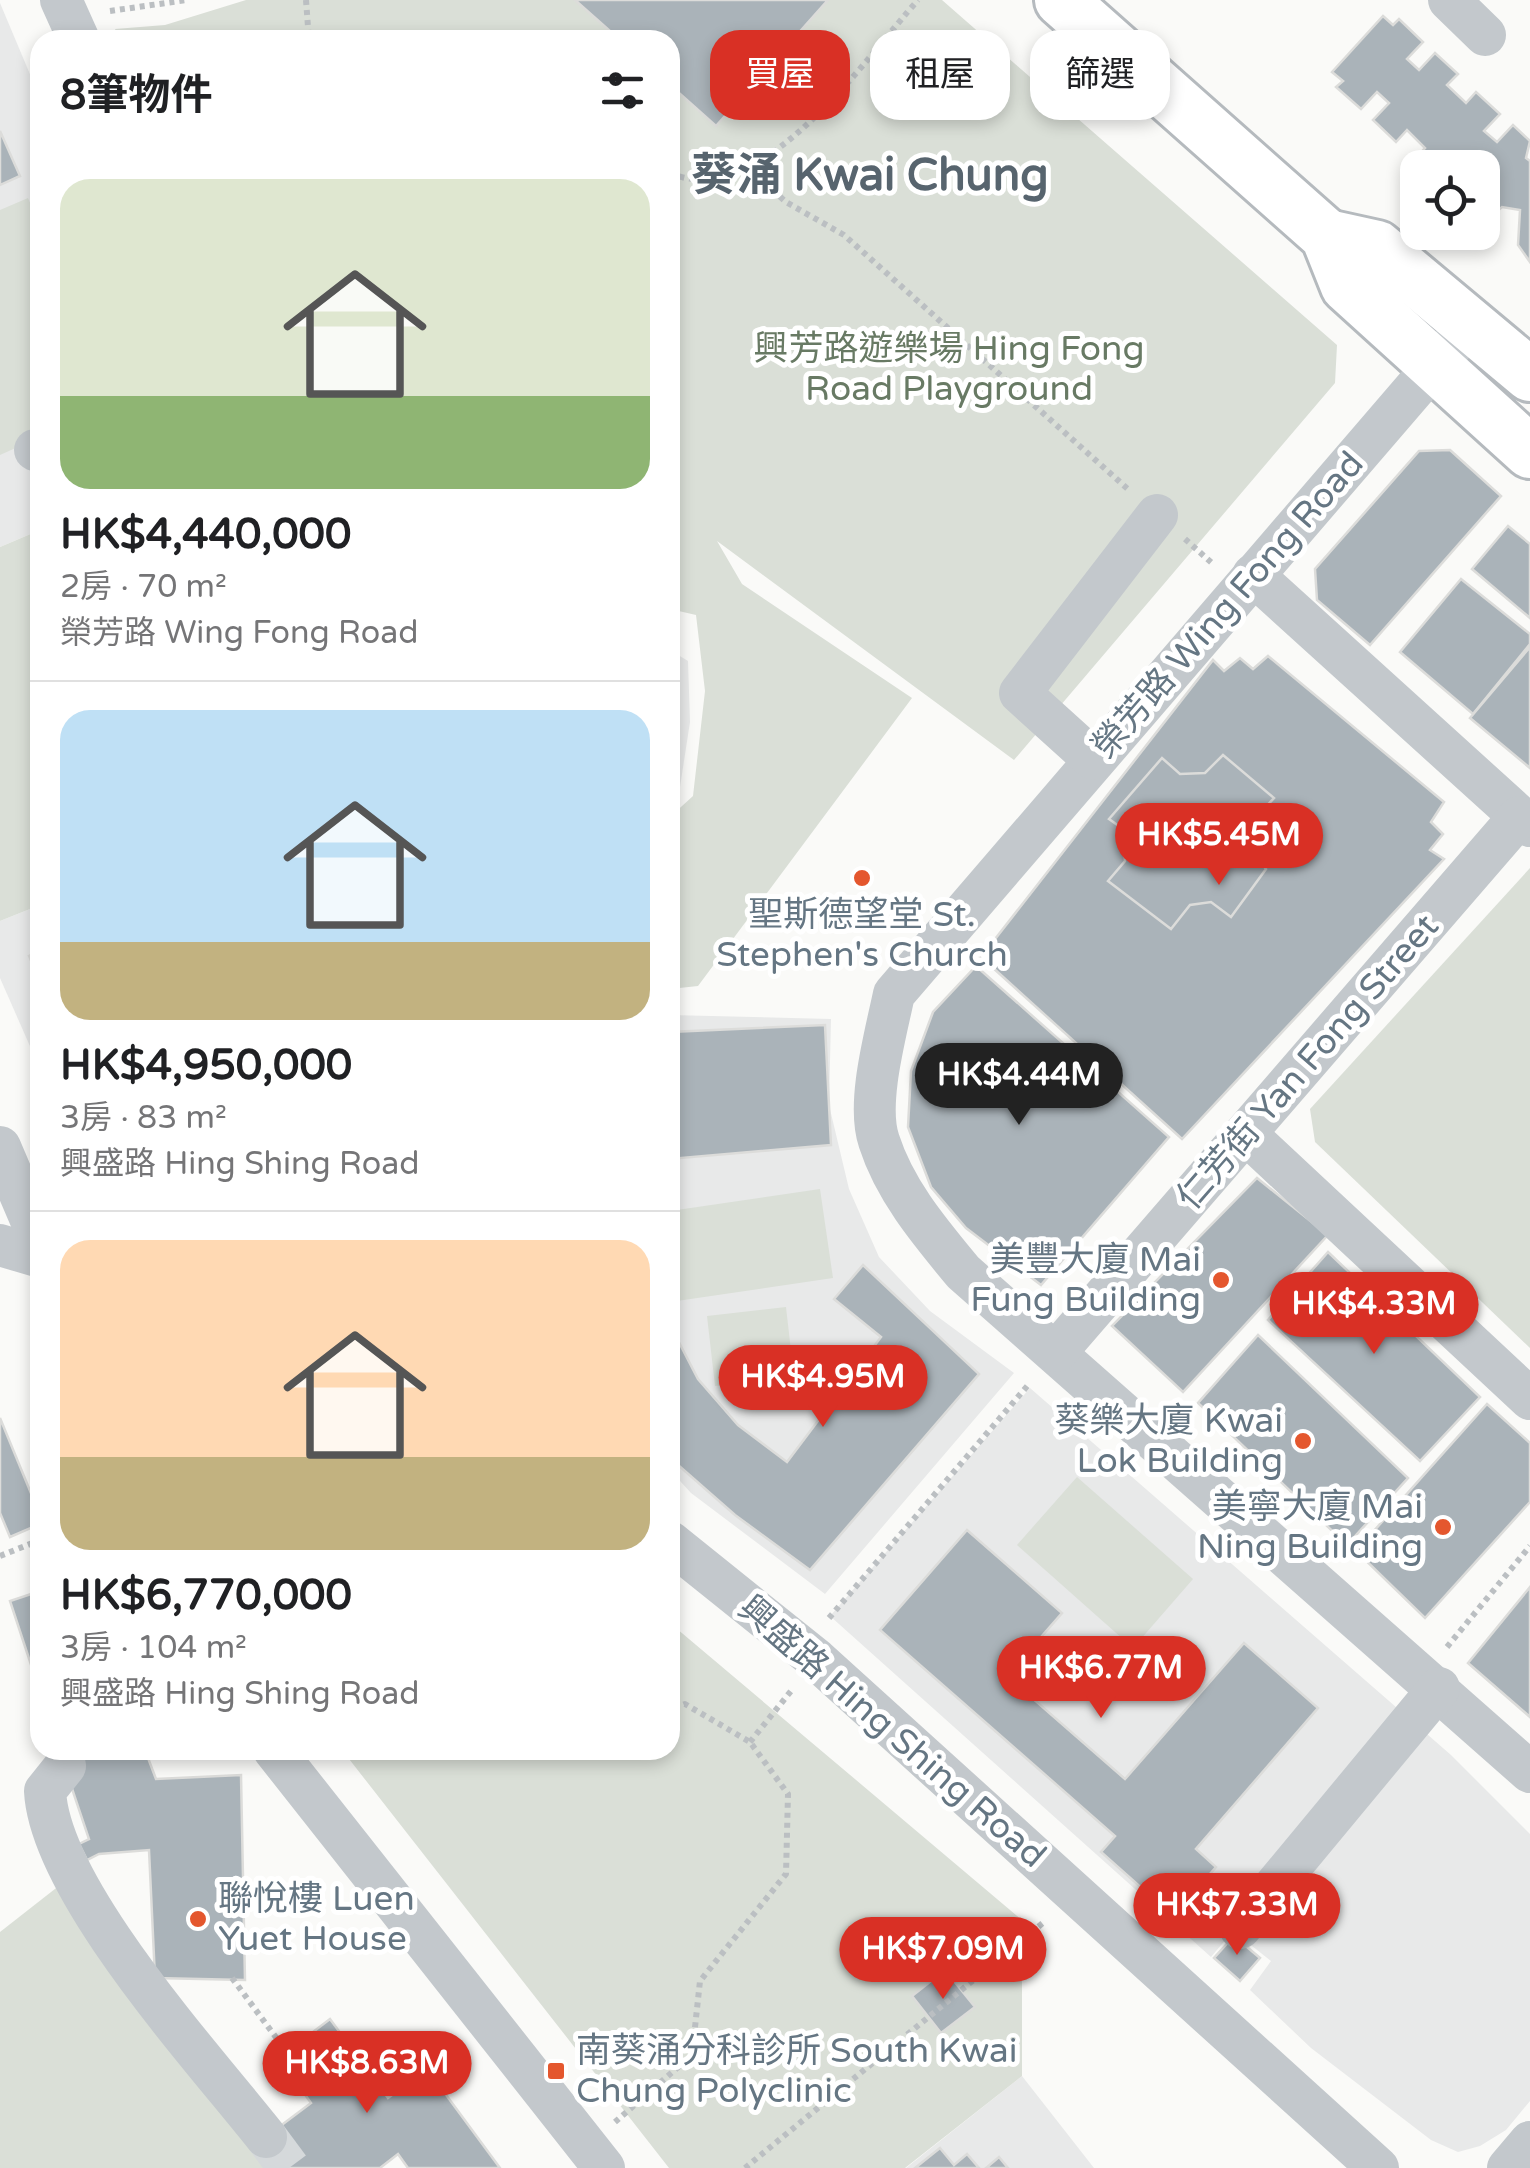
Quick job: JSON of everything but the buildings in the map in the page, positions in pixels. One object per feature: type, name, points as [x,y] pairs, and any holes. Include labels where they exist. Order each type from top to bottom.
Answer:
[{"type":"main road","points":[[1071,3],[1327,236],[1347,286],[1434,370],[1530,452]]},
{"type":"main road","points":[[1327,236],[1377,247],[1470,320],[1530,375]]},
{"type":"street","points":[[62,0],[75,30]]},
{"type":"street","points":[[1449,0],[1485,35]]},
{"type":"street","name":"榮芳路 Wing Fong Road","points":[[1470,320],[1434,370],[1235,572],[1093,760],[894,994],[878,1070],[877,1138],[912,1208],[963,1272],[1047,1363],[1439,1672],[1530,1772]]},
{"type":"street","points":[[1093,760],[1020,693],[1158,515]]},
{"type":"street","points":[[1235,572],[1524,822]]},
{"type":"street","name":"仁芳街 Yan Fong Street","points":[[1047,1363],[1524,822]]},
{"type":"street","points":[[1246,1134],[1530,1398]]},
{"type":"street","points":[[0,1146],[30,1217]]},
{"type":"street","points":[[0,1245],[30,1254]]},
{"type":"street","name":"興盛路 Hing Shing Road","points":[[680,1550],[817,1660],[1378,2168]]},
{"type":"street","points":[[1240,1928],[1439,1672]]},
{"type":"street","points":[[282,1760],[602,2156]]},
{"type":"street","points":[[64,1766],[45,1790],[46,1814],[98,1923],[266,2137]]},
{"type":"street","points":[[1508,2168],[1530,2142]]},
{"type":"path","points":[[120,11],[188,0]]},
{"type":"path","points":[[306,0],[308,30]]},
{"type":"path","points":[[680,178],[717,179],[750,170],[779,152],[918,0]]},
{"type":"path","points":[[750,170],[786,202],[844,235],[1158,515],[1235,572]]},
{"type":"path","points":[[825,1622],[1047,1363]]},
{"type":"path","points":[[0,1556],[30,1544]]},
{"type":"path","points":[[1439,1672],[1530,1546]]},
{"type":"path","points":[[750,1742],[791,1691]]},
{"type":"path","points":[[602,2156],[692,2055],[700,1981],[786,1874],[788,1794],[750,1742],[685,1704],[680,1706]]},
{"type":"path","points":[[745,2168],[1044,1922]]},
{"type":"path","points":[[232,1978],[295,2064]]},
{"type":"shaded area","points":[[0,3],[30,74],[30,534],[0,547]]},
{"type":"shaded area","points":[[680,656],[688,661],[690,722],[680,787]]},
{"type":"shaded area","points":[[30,909],[30,1046],[0,978],[0,921]]},
{"type":"shaded area","points":[[680,1015],[831,1019],[829,1105],[849,1189],[879,1257],[930,1311],[1014,1373],[825,1594],[680,1481]]},
{"type":"shaded area","points":[[1030,1388],[1451,1755],[1530,1834],[1530,2101],[1506,2130],[1480,2146],[1458,2152],[1431,2140],[1311,2048],[1250,1990],[1271,1961],[1233,1931],[1211,1957],[830,1616]]},
{"type":"shaded area","points":[[1022,2076],[1094,2168],[906,2168]]},
{"type":"green space","name":"興芳路遊樂場 Hing Fong Road Playground","points":[[246,0],[942,0],[976,30],[870,30],[870,120],[1010,120],[1010,59],[1030,77],[1030,120],[1079,120],[1337,345],[1335,383],[1014,760],[717,541],[742,584],[912,698],[698,986],[680,988],[680,808],[693,796],[705,691],[696,615],[680,611],[680,30],[115,29],[165,25]]},
{"type":"green space","points":[[28,198],[30,202],[30,442],[0,455],[0,210]]},
{"type":"green space","points":[[30,534],[30,909],[0,921],[0,547]]},
{"type":"green space","points":[[1530,868],[1530,1348],[1315,1142],[1310,1109]]},
{"type":"green space","points":[[820,1189],[833,1278],[680,1301],[680,1210]]},
{"type":"green space","points":[[786,1307],[794,1377],[715,1386],[707,1316]]},
{"type":"green space","points":[[1077,1477],[1193,1579],[1133,1648],[1017,1545]]},
{"type":"green space","points":[[680,1631],[1022,1920],[1022,2076],[905,2168],[669,2168],[350,1760],[680,1760]]},
{"type":"green space","points":[[60,1885],[272,2168],[0,2168],[0,1932]]},
{"type":"tunnel","points":[[266,2137],[289,2168]]},
{"type":"place","name":"聖斯德望堂 St. Stephen's Church","points":[[862,878]]},
{"type":"place","name":"美豐大廈 Mai Fung Building","points":[[1221,1280]]},
{"type":"place","name":"葵樂大廈 Kwai Lok Building","points":[[1303,1441]]},
{"type":"place","name":"美寧大廈 Mai Ning Building","points":[[1443,1527]]},
{"type":"place","name":"聯悅樓 Luen Yuet House","points":[[198,1919]]},
{"type":"place","name":"南葵涌分科診所 South Kwai Chung Polyclinic","points":[[556,2071]]},
{"type":"district","name":"葵涌 Kwai Chung","points":[[870,176]]}]
